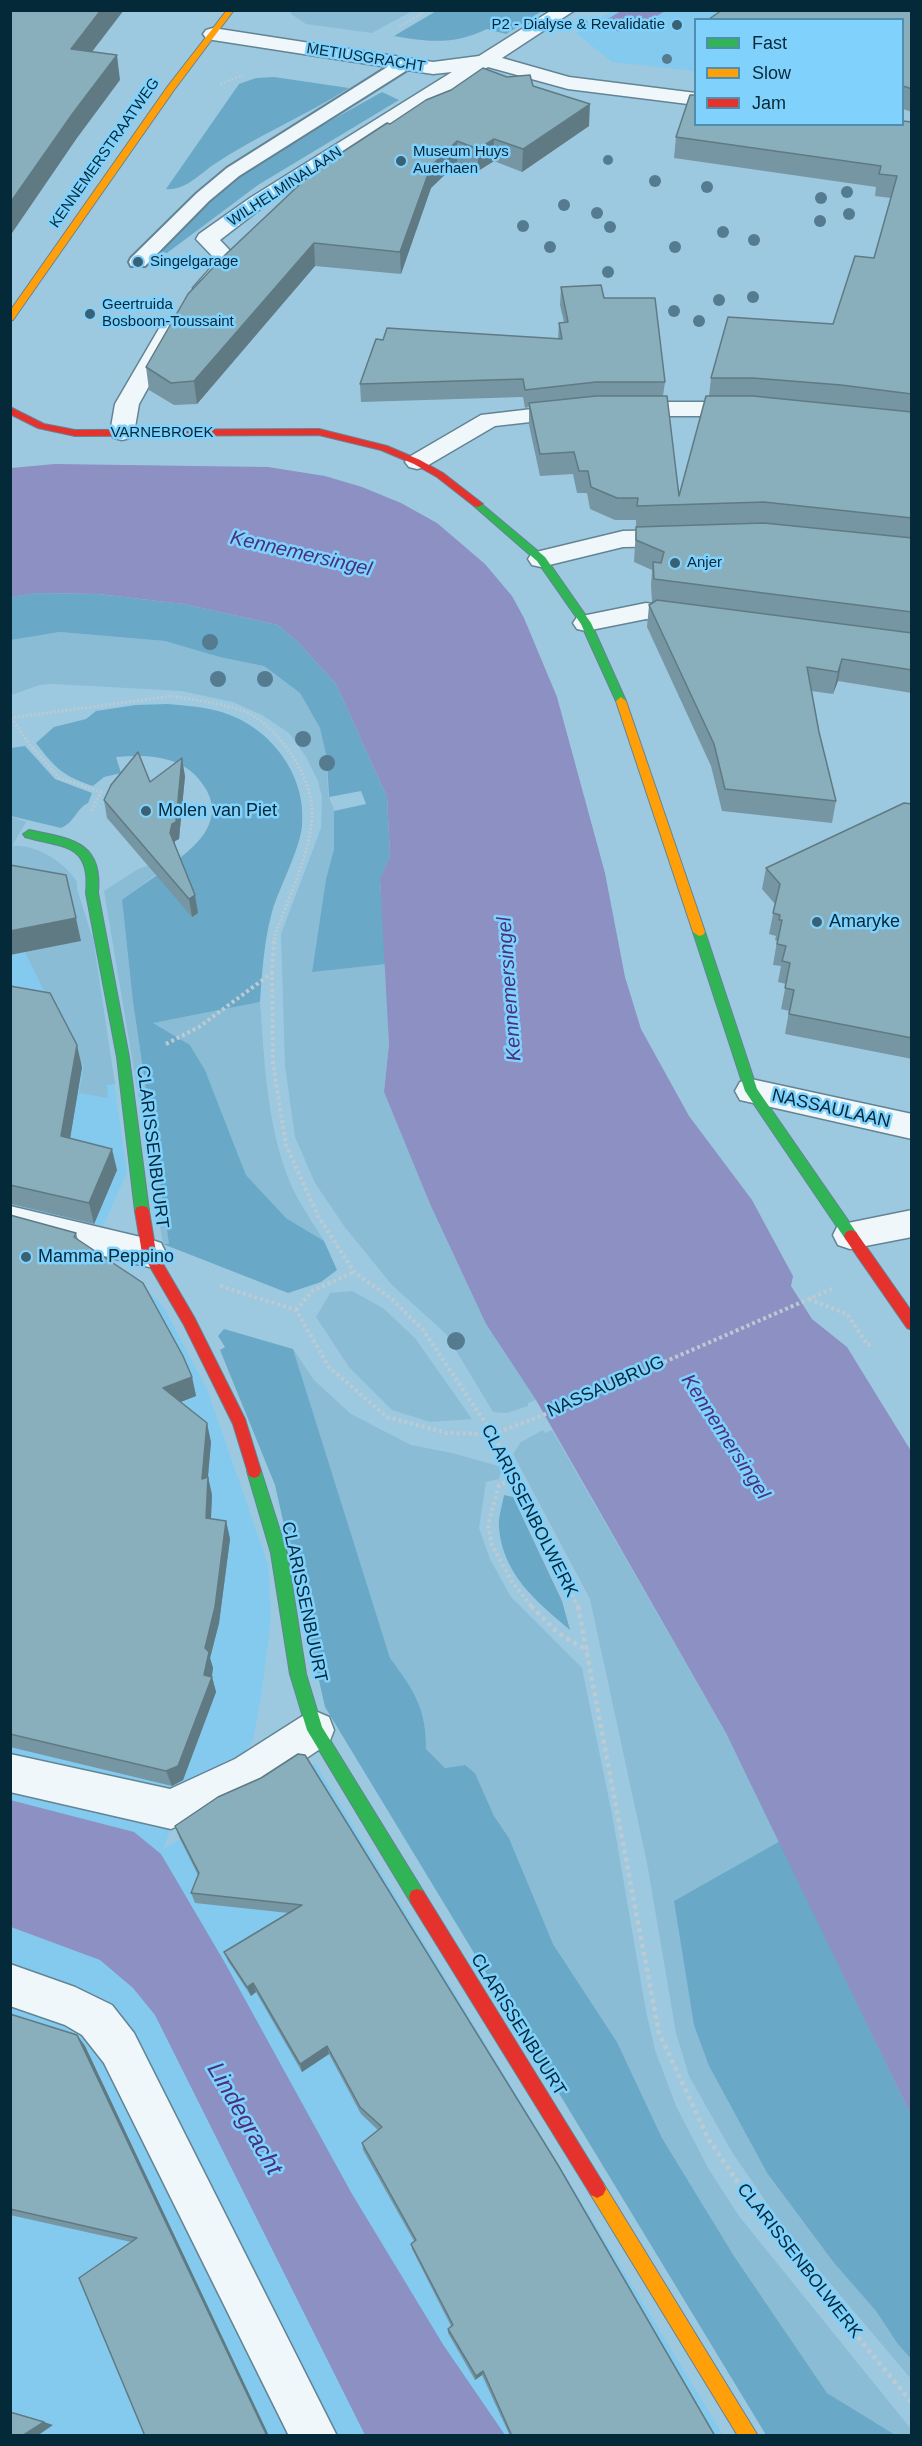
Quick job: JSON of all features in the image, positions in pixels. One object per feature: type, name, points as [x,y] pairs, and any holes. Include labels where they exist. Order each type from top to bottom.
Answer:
[{"type":"main road","name":"KENNEMERSTRAATWEG","points":[[10,318],[177,80],[231,10]]},
{"type":"main road","name":"VARNEBROEK","points":[[10,410],[30,424],[49,430],[75,433],[318,432],[384,448],[417,462]]},
{"type":"main road","points":[[417,462],[474,501],[541,559],[586,623],[628,717],[751,1091],[912,1324]]},
{"type":"main road","points":[[29,834],[61,842],[81,852],[93,862]]},
{"type":"main road","name":"CLARISSENBUURT","points":[[93,862],[95,878],[92,893],[123,1066],[138,1191],[149,1253],[189,1321],[240,1424],[279,1553],[297,1674],[315,1730],[749,2436]]},
{"type":"street","name":"WILHELMINALAAN","points":[[122,433],[128,404],[185,307],[229,261],[207,239],[257,202],[566,10]]},
{"type":"street","name":"METIUSGRACHT","points":[[213,34],[433,68],[459,66],[486,60],[568,83],[694,99]]},
{"type":"street","points":[[417,462],[489,420],[595,409],[772,410]]},
{"type":"street","points":[[541,559],[623,539],[704,537]]},
{"type":"street","points":[[586,623],[646,611],[715,620]]},
{"type":"street","name":"NASSAULAAN","points":[[751,1091],[912,1127]]},
{"type":"street","points":[[10,1219],[149,1253]]},
{"type":"street","points":[[850,1235],[912,1223]]},
{"type":"street","points":[[10,1773],[171,1809],[249,1773],[315,1730]]},
{"type":"street","points":[[10,1985],[75,2008],[98,2020],[119,2048],[314,2436]]},
{"type":"lane","points":[[138,262],[202,197],[234,172],[406,63]]},
{"type":"path","points":[[391,32],[427,10]]},
{"type":"path","points":[[177,80],[223,84],[242,75],[252,74]]},
{"type":"path","name":"CLARISSENBOLWERK","points":[[11,718],[100,703],[172,696],[198,700],[251,714],[286,744],[306,781],[312,816],[305,850],[275,934],[272,972],[273,1064],[286,1145],[318,1216],[354,1272],[392,1299],[423,1330],[493,1434],[578,1606],[659,2033],[709,2140],[771,2231],[912,2403]]},
{"type":"path","points":[[11,718],[30,745],[59,778],[101,792],[82,828],[93,862]]},
{"type":"path","points":[[123,1066],[199,1027],[272,972]]},
{"type":"path","points":[[296,1310],[312,1291],[354,1272]]},
{"type":"path","points":[[215,1284],[296,1310],[329,1367],[387,1416],[447,1433],[493,1434]]},
{"type":"path","name":"NASSAUBRUG","points":[[493,1434],[536,1418],[808,1299],[847,1314],[868,1345],[877,1341]]},
{"type":"path","points":[[516,1478],[499,1485],[488,1530],[498,1556],[516,1590],[549,1625],[576,1647],[588,1651]]},
{"type":"shaded area","points":[[291,10],[412,11],[372,33],[306,24],[291,14]]},
{"type":"shaded area","points":[[438,10],[542,11],[506,34],[487,29],[463,38],[441,41],[394,36]]},
{"type":"shaded area","points":[[612,11],[911,11],[904,18],[694,18],[694,71],[612,62],[576,33]]},
{"type":"shaded area","points":[[274,77],[349,88],[229,155],[185,185],[166,189],[239,84],[256,78]]},
{"type":"shaded area","points":[[382,92],[399,100],[258,185],[167,253],[160,251],[221,188],[260,160]]},
{"type":"shaded area","points":[[37,593],[98,594],[184,604],[278,625],[298,642],[336,684],[387,797],[390,856],[380,881],[386,964],[312,972],[326,879],[334,849],[334,811],[366,804],[361,791],[329,797],[327,759],[320,728],[300,693],[264,666],[220,657],[165,641],[60,632],[11,640],[10,597]]},
{"type":"shaded area","points":[[60,632],[165,641],[264,666],[300,693],[320,728],[327,759],[328,795],[335,812],[334,849],[326,879],[312,971],[386,964],[389,1044],[384,1092],[430,1204],[486,1324],[536,1400],[528,1403],[528,1406],[507,1413],[493,1412],[446,1334],[391,1284],[344,1226],[315,1183],[295,1137],[285,1066],[281,934],[321,828],[322,797],[318,781],[306,757],[289,733],[262,715],[233,702],[181,691],[53,684],[40,685],[11,695],[11,640]]},
{"type":"shaded area","points":[[168,704],[215,710],[246,723],[261,733],[284,759],[299,791],[302,826],[269,923],[260,1002],[153,1023],[190,1045],[205,1070],[246,1175],[286,1218],[324,1241],[337,1270],[321,1282],[288,1293],[163,1244],[169,1244],[133,1002],[122,900],[177,861],[197,843],[204,834],[212,813],[207,791],[190,770],[168,760],[143,756],[116,757],[121,773],[104,777],[93,786],[74,779],[60,770],[36,743],[54,727],[86,719],[96,711],[136,705]]},
{"type":"shaded area","points":[[25,746],[55,779],[92,793],[88,803],[61,828],[11,816],[11,748]]},
{"type":"shaded area","points":[[10,816],[26,822],[12,846],[40,851],[57,861],[77,882],[77,889],[93,939],[115,1084],[107,1085],[108,1098],[79,1093],[84,1064],[63,1060],[56,1015],[17,936],[11,874]]},
{"type":"shaded area","points":[[10,844],[33,899],[93,935],[127,1172],[105,1222],[86,1249],[134,1275],[164,1308],[207,1389],[268,1564],[271,1618],[253,1741],[236,1765],[188,1784],[163,1849],[315,1763],[723,2435],[11,2435]]},
{"type":"shaded area","points":[[183,854],[122,900],[133,1002],[169,1244],[163,1244],[104,891],[138,869]]},
{"type":"shaded area","points":[[260,1002],[269,1102],[279,1151],[297,1197],[324,1241],[286,1218],[246,1175],[205,1070],[190,1045],[152,1023]]},
{"type":"shaded area","points":[[352,1291],[383,1308],[415,1338],[472,1419],[430,1422],[392,1410],[349,1367],[316,1317],[330,1293]]},
{"type":"shaded area","points":[[224,1329],[293,1349],[390,1658],[412,1690],[421,1711],[426,1749],[445,1768],[465,1765],[475,1773],[494,1816],[509,1838],[553,1944],[617,2042],[662,2138],[734,2256],[827,2393],[895,2435],[766,2435],[325,1707],[275,1485],[220,1350],[225,1347],[218,1336]]},
{"type":"shaded area","points":[[293,1349],[314,1380],[351,1414],[411,1445],[452,1453],[502,1467],[499,1479],[486,1482],[479,1528],[490,1559],[511,1597],[582,1668],[612,1814],[646,2011],[655,2050],[676,2106],[708,2168],[739,2216],[911,2429],[911,2435],[893,2435],[827,2393],[734,2256],[662,2138],[617,2042],[553,1944],[509,1838],[494,1816],[475,1773],[465,1765],[445,1768],[426,1749],[421,1711],[412,1690],[390,1658]]},
{"type":"shaded area","points":[[543,1430],[545,1433],[552,1430],[726,1733],[780,1841],[674,1901],[709,2066],[767,2173],[834,2263],[876,2311],[897,2343],[911,2359],[911,2379],[786,2231],[732,2152],[689,2076],[676,2033],[647,1863],[590,1599],[513,1454],[521,1442]]},
{"type":"shaded area","points":[[504,1495],[513,1497],[562,1601],[570,1630],[534,1598],[507,1560],[499,1528]]},
{"type":"shaded area","points":[[780,1841],[911,2115],[911,2359],[897,2343],[876,2311],[834,2263],[767,2173],[709,2066],[694,2025],[674,1901]]},
{"type":"water","points":[[621,11],[665,11],[636,28],[620,31],[603,27],[601,23]]},
{"type":"water","name":"Kennemersingel","points":[[55,464],[268,467],[325,476],[362,487],[401,503],[437,523],[485,564],[512,596],[524,618],[557,697],[605,873],[625,977],[641,1029],[689,1116],[752,1200],[793,1276],[791,1286],[812,1319],[847,1347],[911,1451],[911,2115],[726,1733],[536,1400],[486,1324],[430,1204],[384,1092],[389,1044],[380,880],[390,856],[387,797],[336,684],[298,642],[278,625],[184,604],[98,594],[37,593],[11,597],[11,468]]},
{"type":"water","name":"Lindegracht","points":[[10,1800],[134,1832],[161,1854],[225,1963],[352,2194],[444,2346],[505,2435],[365,2435],[155,2015],[133,1988],[100,1960],[11,1927]]},
{"type":"building","points":[[10,10],[101,10],[71,49],[117,55],[10,203]]},
{"type":"building","points":[[722,10],[912,10],[912,89],[904,86],[904,18],[710,18]]},
{"type":"building","points":[[483,68],[507,77],[530,75],[533,86],[590,104],[523,149],[494,139],[478,149],[457,141],[431,166],[400,252],[314,243],[194,381],[171,383],[146,367],[188,294],[225,255],[315,170],[387,123],[390,124],[426,100],[451,90]]},
{"type":"building","points":[[690,95],[694,95],[694,126],[904,126],[904,121],[912,122],[912,394],[841,385],[753,378],[711,378],[728,317],[833,324],[855,256],[874,258],[897,176],[879,174],[881,166],[676,137]]},
{"type":"building","points":[[601,285],[604,298],[655,298],[665,382],[596,382],[525,390],[523,379],[360,384],[376,339],[383,340],[387,328],[562,339],[559,323],[568,322],[561,287]]},
{"type":"building","points":[[596,396],[667,396],[679,496],[706,396],[753,396],[912,412],[912,518],[764,502],[637,506],[638,498],[617,498],[591,487],[588,471],[579,471],[574,452],[540,454],[529,403]]},
{"type":"building","points":[[764,523],[912,538],[912,612],[654,579],[653,562],[661,563],[664,552],[636,540],[636,527]]},
{"type":"building","points":[[657,600],[912,633],[912,670],[842,659],[838,672],[807,667],[819,732],[836,801],[725,789],[714,744],[649,605]]},
{"type":"building","points":[[138,752],[150,782],[182,758],[176,822],[172,824],[170,833],[195,895],[189,899],[104,800],[111,785]]},
{"type":"building","points":[[904,803],[912,804],[912,1038],[789,1014],[794,990],[785,988],[790,963],[782,961],[786,946],[777,944],[782,920],[779,920],[780,915],[773,913],[780,884],[766,868]]},
{"type":"building","points":[[10,865],[66,875],[76,918],[10,931]]},
{"type":"building","points":[[10,986],[50,993],[77,1045],[61,1136],[112,1149],[89,1203],[10,1185]]},
{"type":"building","points":[[10,1215],[76,1233],[74,1237],[143,1283],[192,1377],[163,1388],[207,1423],[202,1479],[208,1477],[206,1518],[226,1521],[215,1607],[205,1648],[209,1652],[204,1675],[212,1677],[178,1766],[166,1771],[10,1734]]},
{"type":"building","points":[[298,1754],[305,1755],[558,2165],[715,2436],[512,2436],[483,2371],[476,2376],[448,2329],[453,2325],[411,2244],[416,2240],[362,2143],[382,2127],[360,2107],[327,2046],[300,2064],[253,1983],[247,1987],[224,1952],[302,1905],[191,1893],[199,1873],[175,1826],[218,1797],[261,1778]]},
{"type":"building","points":[[10,2014],[77,2035],[267,2436],[145,2436],[79,2278],[137,2238],[10,2209]]},
{"type":"building","points":[[10,2412],[44,2422],[22,2436],[10,2436]]},
{"type":"traffic: fast","points":[[478,504],[541,559],[586,623],[621,701]]},
{"type":"traffic: fast","points":[[29,834],[78,848],[92,865],[94,877],[92,893],[123,1057],[142,1211]]},
{"type":"traffic: fast","points":[[699,932],[751,1091],[851,1236]]},
{"type":"traffic: fast","points":[[254,1471],[279,1553],[298,1674],[315,1730],[417,1897]]},
{"type":"traffic: slow","points":[[10,318],[171,88],[231,10]]},
{"type":"traffic: slow","points":[[621,701],[699,932]]},
{"type":"traffic: slow","points":[[597,2189],[749,2436]]},
{"type":"traffic: jam","points":[[10,410],[41,426],[75,433],[319,432],[384,448],[417,462],[440,475],[478,504]]},
{"type":"traffic: jam","points":[[142,1211],[149,1253],[189,1321],[240,1423],[254,1471]]},
{"type":"traffic: jam","points":[[851,1236],[912,1324]]},
{"type":"traffic: jam","points":[[417,1897],[597,2189]]},
{"type":"place","name":"P2 - Dialyse & Revalidatie","points":[[677,25]]},
{"type":"place","name":"Museum Huys Auerhaen","points":[[401,161]]},
{"type":"place","name":"Singelgarage","points":[[138,262]]},
{"type":"place","name":"Geertruida Bosboom-Toussaint","points":[[90,314]]},
{"type":"place","name":"Anjer","points":[[675,563]]},
{"type":"place","name":"Molen van Piet","points":[[146,811]]},
{"type":"place","name":"Amaryke","points":[[817,922]]},
{"type":"place","name":"Mamma Peppino","points":[[26,1257]]}]
